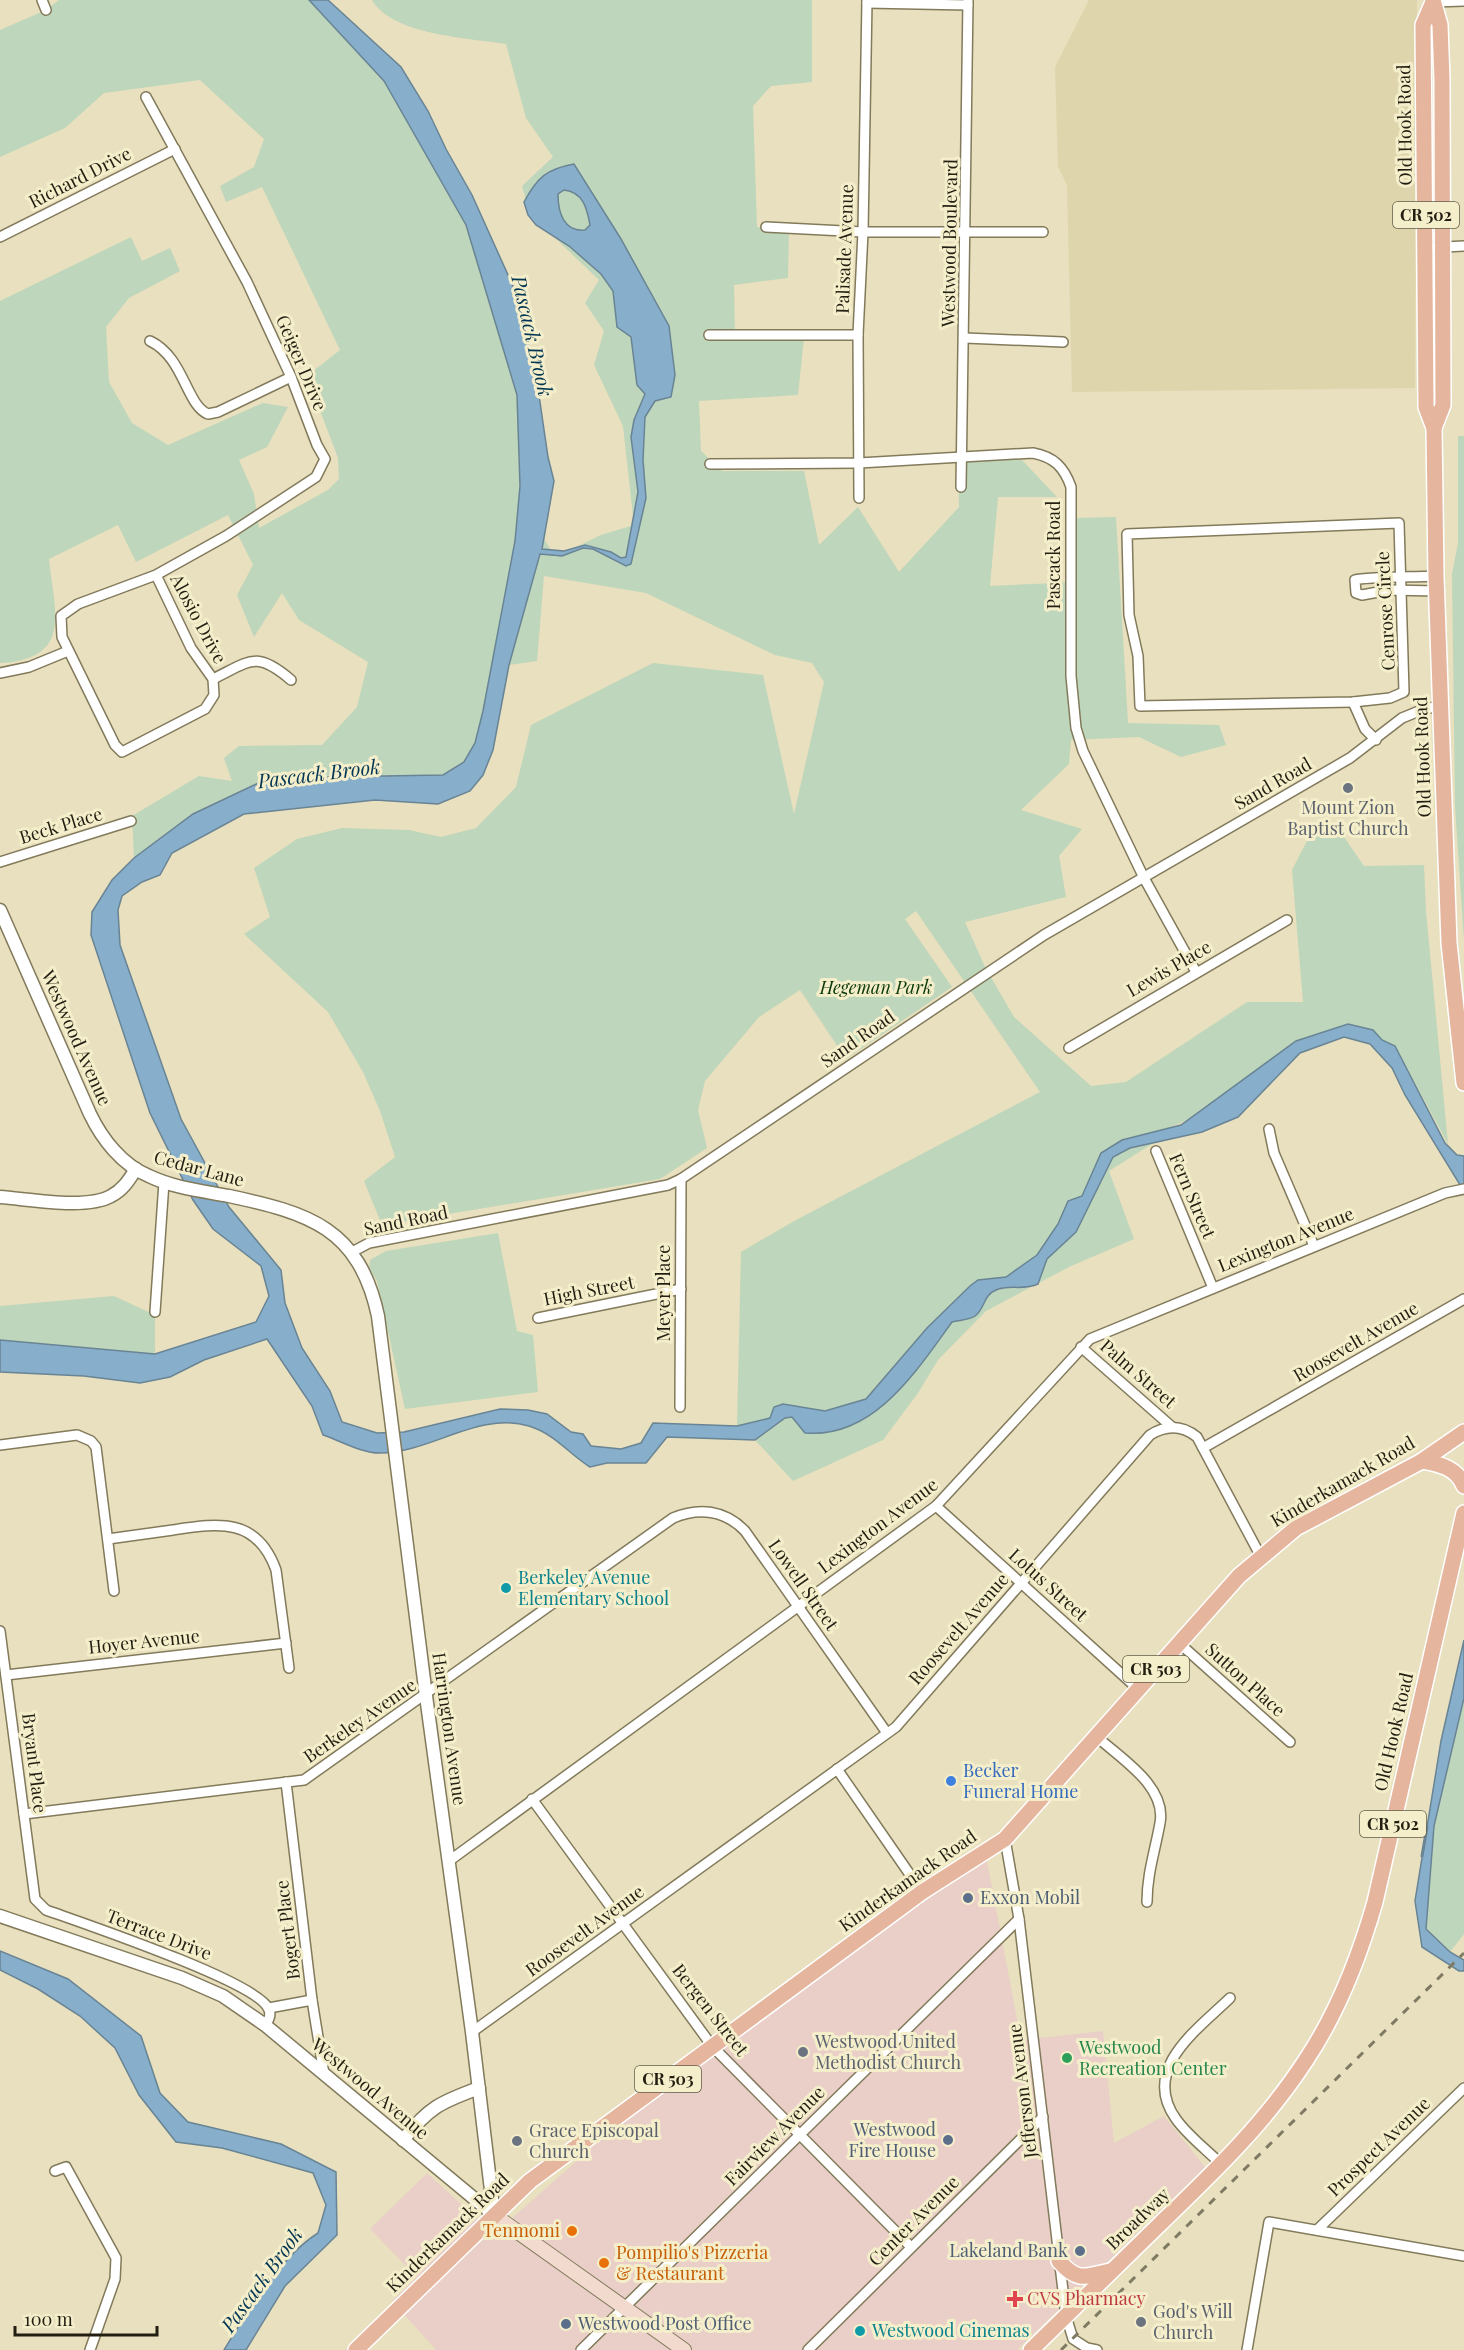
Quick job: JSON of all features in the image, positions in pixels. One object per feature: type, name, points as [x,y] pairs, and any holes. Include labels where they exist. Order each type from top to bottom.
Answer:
[{"type":"main road","name":"Old Hook Road","points":[[1433,1],[1440,25],[1443,247],[1443,405],[1434,428]]},
{"type":"main road","name":"Old Hook Road","points":[[1433,1],[1423,25],[1426,407],[1434,428],[1436,576],[1449,944],[1459,989],[1464,1083]]},
{"type":"main road","name":"Kinderkamack Road","points":[[356,2350],[530,2181],[922,1892],[1005,1839],[1260,1555],[1321,1513],[1422,1461],[1464,1432]]},
{"type":"main road","points":[[1422,1461],[1449,1468],[1464,1486]]},
{"type":"main road","name":"Old Hook Road","points":[[1268,2113],[1322,2034],[1354,1966],[1367,1930],[1464,1513]]},
{"type":"main road","name":"Broadway","points":[[1030,2350],[1222,2165],[1268,2113]]},
{"type":"main road","name":"Westwood Avenue","points":[[494,2215],[623,2309],[684,2350]]},
{"type":"main road","points":[[1059,2261],[1068,2273],[1077,2277],[1113,2270]]},
{"type":"street","points":[[42,0],[46,10]]},
{"type":"street","points":[[1433,1],[1464,1]]},
{"type":"street","points":[[867,2],[968,3]]},
{"type":"street","name":"Palisade Avenue","points":[[859,498],[858,335],[863,232],[867,2]]},
{"type":"street","name":"Westwood Boulevard","points":[[961,487],[968,3]]},
{"type":"street","name":"Geiger Drive","points":[[68,651],[60,626],[61,616],[69,608],[156,575],[226,536],[320,472],[325,459],[316,445],[291,377],[247,282],[146,97]]},
{"type":"street","name":"Richard Drive","points":[[0,237],[175,149]]},
{"type":"street","points":[[766,226],[863,232],[1043,232]]},
{"type":"street","points":[[1425,248],[1464,246]]},
{"type":"street","points":[[709,335],[858,335]]},
{"type":"street","points":[[964,338],[1063,342]]},
{"type":"street","points":[[150,341],[169,352],[198,407],[208,414],[218,412],[291,377]]},
{"type":"street","name":"Pascack Road","points":[[710,464],[859,463],[1033,453],[1047,455],[1066,474],[1071,487],[1071,676],[1076,728],[1083,751],[1144,878],[1196,972]]},
{"type":"street","name":"Cenrose Circle","points":[[1399,523],[1402,590],[1404,692],[1390,698],[1353,702],[1140,705],[1138,656],[1129,615],[1126,534],[1399,523]]},
{"type":"street","name":"Alosio Drive","points":[[68,651],[115,745],[122,752],[205,709],[214,695],[213,679],[191,648],[156,575]]},
{"type":"street","points":[[1436,576],[1361,577],[1355,580],[1356,593],[1362,595],[1402,590],[1437,591]]},
{"type":"street","points":[[0,673],[28,667],[68,651]]},
{"type":"street","name":"Alosio Drive","points":[[213,679],[247,662],[256,660],[273,665],[291,680]]},
{"type":"street","points":[[1353,702],[1356,714],[1365,729],[1376,740]]},
{"type":"street","name":"Sand Road","points":[[352,1252],[369,1243],[668,1185],[681,1179],[1012,956],[1350,758],[1402,718],[1424,709],[1441,706]]},
{"type":"street","name":"Beck Place","points":[[0,862],[131,821]]},
{"type":"street","name":"Westwood Avenue","points":[[1,913],[98,1131],[117,1153],[136,1169]]},
{"type":"street","name":"Lewis Place","points":[[1069,1048],[1287,920]]},
{"type":"street","points":[[1269,1129],[1274,1153],[1314,1246]]},
{"type":"street","name":"Fern Street","points":[[1156,1151],[1213,1288]]},
{"type":"street","name":"Cedar Lane","points":[[0,1197],[76,1202],[100,1200],[111,1197],[126,1184],[136,1169],[164,1182],[288,1211],[316,1223],[341,1239],[352,1252]]},
{"type":"street","name":"Meyer Place","points":[[680,1407],[681,1179]]},
{"type":"street","points":[[155,1312],[164,1182]]},
{"type":"street","name":"Lexington Avenue","points":[[449,1862],[532,1799],[936,1506],[1081,1347],[1102,1333],[1445,1193],[1464,1189]]},
{"type":"street","name":"Harrington Avenue","points":[[352,1252],[368,1282],[376,1304],[494,2215]]},
{"type":"street","name":"High Street","points":[[538,1318],[681,1289]]},
{"type":"street","name":"Roosevelt Avenue","points":[[1203,1448],[1464,1299]]},
{"type":"street","name":"Palm Street","points":[[1081,1347],[1172,1427]]},
{"type":"street","points":[[1172,1427],[1190,1432],[1197,1437],[1260,1555]]},
{"type":"street","name":"Roosevelt Avenue","points":[[472,2032],[900,1722],[1150,1435],[1172,1427]]},
{"type":"street","points":[[0,1445],[77,1436],[90,1441],[98,1453],[114,1592]]},
{"type":"street","name":"Lotus Street","points":[[936,1506],[1138,1689]]},
{"type":"street","name":"Lowell Street","points":[[664,1525],[679,1516],[697,1511],[720,1514],[745,1531],[887,1733]]},
{"type":"street","points":[[108,1539],[213,1524],[226,1524],[247,1532],[265,1548],[276,1570],[289,1668]]},
{"type":"street","name":"Berkeley Avenue","points":[[24,1814],[304,1780],[426,1696],[664,1525]]},
{"type":"street","name":"Bryant Place","points":[[0,1631],[35,1899]]},
{"type":"street","name":"Hoyer Avenue","points":[[6,1675],[286,1643]]},
{"type":"street","name":"Sutton Place","points":[[1179,1643],[1290,1742]]},
{"type":"street","points":[[1096,1736],[1148,1784],[1158,1803],[1160,1820],[1147,1875],[1147,1902]]},
{"type":"street","points":[[837,1769],[922,1892]]},
{"type":"street","name":"Bogert Place","points":[[286,1782],[312,2000],[324,2074]]},
{"type":"street","name":"Bergen Street","points":[[532,1799],[712,2046],[911,2247]]},
{"type":"street","name":"Jefferson Avenue","points":[[1005,1839],[1019,1919],[1066,2316],[1072,2339],[1087,2349]]},
{"type":"street","name":"Terrace Drive","points":[[35,1899],[46,1910],[241,1985],[269,2008]]},
{"type":"street","name":"Westwood Avenue","points":[[0,1916],[203,1986],[247,2011],[494,2215]]},
{"type":"street","name":"Fairview Avenue","points":[[581,2350],[1019,1919]]},
{"type":"street","points":[[1222,2165],[1178,2121],[1167,2102],[1164,2081],[1174,2052],[1230,1998]]},
{"type":"street","points":[[265,2025],[270,2014],[269,2008],[312,2000]]},
{"type":"street","points":[[403,2140],[429,2110],[444,2101],[479,2088]]},
{"type":"street","name":"Prospect Avenue","points":[[1317,2230],[1464,2088]]},
{"type":"street","name":"Center Avenue","points":[[808,2350],[1043,2117]]},
{"type":"street","points":[[55,2171],[66,2167],[116,2258],[115,2279],[90,2350]]},
{"type":"street","points":[[1247,2350],[1269,2222],[1464,2256]]},
{"type":"street","points":[[1087,2349],[1098,2350]]},
{"type":"shaded area","points":[[1089,0],[1417,0],[1415,388],[1072,392],[1067,185],[1058,167],[1055,67]]},
{"type":"shaded area","points":[[985,1850],[1021,2040],[1103,2031],[1114,2143],[1164,2116],[1205,2167],[1017,2350],[436,2350],[392,2301],[417,2277],[370,2229],[427,2173],[494,2234],[622,2121]]},
{"type":"green space","name":"Hegeman Park","points":[[59,0],[309,0],[384,81],[466,225],[517,395],[520,499],[555,557],[601,535],[634,525],[623,426],[594,365],[604,331],[585,303],[599,280],[530,214],[522,186],[553,157],[526,118],[506,44],[453,37],[413,28],[382,12],[372,0],[812,0],[812,82],[771,86],[753,106],[757,227],[789,230],[788,278],[734,285],[735,338],[804,338],[798,395],[699,401],[701,451],[722,471],[804,471],[819,545],[858,507],[899,572],[959,507],[958,459],[1022,460],[1057,497],[998,497],[990,586],[1076,582],[1076,518],[1116,517],[1128,723],[1219,725],[1226,745],[1181,757],[1139,737],[1071,740],[1069,764],[1021,810],[1082,829],[1059,856],[1066,897],[965,922],[985,967],[1014,1017],[1091,1086],[1126,1082],[1247,1002],[1303,1002],[1292,870],[1308,839],[1335,824],[1364,866],[1424,865],[1426,911],[1448,1144],[1395,1046],[1382,1040],[1373,1030],[1296,1041],[1188,1120],[1152,1134],[1163,1137],[1109,1171],[1134,1239],[1071,1266],[986,1311],[938,1360],[918,1393],[883,1440],[793,1481],[755,1440],[737,1426],[741,1252],[796,1220],[1040,1092],[916,911],[905,919],[952,987],[846,1059],[800,990],[759,1017],[705,1081],[698,1110],[707,1148],[660,1179],[382,1225],[364,1181],[395,1157],[380,1111],[363,1072],[328,1012],[244,934],[270,917],[254,868],[297,839],[342,828],[409,830],[441,837],[476,828],[516,787],[531,725],[653,663],[763,675],[794,814],[824,682],[812,663],[775,655],[646,593],[544,576],[537,661],[509,665],[489,678],[478,734],[465,760],[455,769],[439,776],[419,776],[193,814],[134,858],[132,816],[199,776],[232,781],[224,758],[239,746],[322,745],[357,707],[368,662],[299,620],[282,593],[254,637],[237,595],[253,565],[228,515],[136,562],[118,525],[49,559],[55,614],[54,629],[49,642],[40,652],[24,660],[0,663],[0,301],[131,237],[142,261],[170,248],[180,271],[129,298],[106,327],[109,382],[132,423],[168,445],[263,403],[288,407],[267,447],[239,460],[254,494],[259,528],[328,490],[339,479],[338,458],[307,376],[340,350],[262,187],[226,202],[220,186],[254,167],[264,139],[200,80],[104,93],[65,128],[0,157],[0,30],[46,10]]},
{"type":"green space","points":[[1458,436],[1464,436],[1464,940],[1455,806],[1452,574],[1458,543]]},
{"type":"green space","points":[[498,1233],[517,1331],[533,1335],[538,1392],[405,1409],[377,1281],[369,1269],[370,1260],[386,1251]]},
{"type":"green space","points":[[114,1296],[155,1315],[155,1354],[0,1340],[0,1306]]},
{"type":"green space","points":[[1464,1698],[1464,1934],[1450,1952],[1426,1929],[1434,1826]]},
{"type":"water","points":[[309,0],[328,0],[401,67],[428,111],[472,195],[513,286],[535,368],[548,457],[554,481],[542,549],[564,551],[585,545],[611,552],[621,558],[626,557],[638,492],[631,437],[634,420],[645,394],[637,385],[631,337],[617,327],[613,291],[601,274],[569,246],[536,225],[528,215],[524,202],[538,181],[549,172],[574,164],[621,239],[669,326],[675,375],[671,397],[655,401],[645,417],[643,460],[646,498],[631,564],[626,566],[593,549],[583,548],[562,556],[540,554],[509,665],[493,750],[483,775],[470,791],[438,804],[375,800],[244,814],[172,853],[160,875],[142,882],[122,896],[118,910],[120,945],[181,1119],[229,1207],[281,1270],[285,1303],[302,1348],[330,1391],[342,1422],[377,1433],[404,1432],[500,1409],[528,1410],[547,1414],[571,1432],[583,1434],[591,1446],[621,1449],[641,1443],[653,1423],[737,1426],[770,1418],[774,1407],[783,1404],[825,1411],[866,1399],[927,1328],[970,1286],[978,1280],[1006,1277],[1037,1255],[1058,1224],[1068,1201],[1082,1196],[1101,1153],[1122,1140],[1181,1125],[1296,1041],[1348,1024],[1373,1030],[1382,1040],[1395,1046],[1445,1143],[1457,1155],[1464,1156],[1464,1184],[1460,1185],[1405,1095],[1392,1068],[1370,1044],[1344,1037],[1300,1053],[1238,1117],[1202,1132],[1130,1148],[1113,1157],[1076,1232],[1047,1259],[1038,1284],[996,1290],[989,1295],[975,1316],[952,1322],[908,1380],[873,1413],[852,1425],[830,1432],[805,1433],[792,1417],[785,1418],[755,1440],[667,1437],[646,1463],[607,1463],[590,1467],[547,1434],[529,1426],[510,1423],[473,1428],[399,1451],[380,1453],[358,1449],[323,1435],[312,1406],[267,1339],[204,1360],[170,1377],[140,1383],[84,1376],[0,1372],[0,1340],[155,1354],[256,1322],[269,1296],[261,1266],[213,1229],[193,1200],[150,1113],[91,935],[92,912],[112,880],[134,858],[193,814],[269,778],[443,775],[464,762],[475,743],[515,541],[520,486],[517,395],[466,225],[384,81]],"holes":[[[564,190],[580,197],[585,207],[590,225],[585,230],[572,228],[561,214],[558,194]]]},
{"type":"water","points":[[1464,1640],[1464,1698],[1434,1826],[1426,1929],[1450,1952],[1464,1960],[1464,1971],[1459,1971],[1422,1947],[1415,1901],[1441,1741]]},
{"type":"water","name":"Pascack Brook","points":[[0,1951],[68,1979],[141,2036],[160,2093],[188,2122],[281,2144],[336,2172],[337,2235],[285,2286],[246,2350],[224,2350],[254,2302],[277,2271],[290,2256],[318,2233],[326,2205],[313,2173],[222,2148],[176,2142],[139,2095],[115,2048],[80,2016],[38,1989],[0,1970]]},
{"type":"waterway","points":[[1422,1856],[1427,1827]]},
{"type":"railway","points":[[1061,2350],[1464,1953]]},
{"type":"place","name":"Mount Zion Baptist Church","points":[[1348,788]]},
{"type":"place","name":"Berkeley Avenue Elementary School","points":[[506,1588]]},
{"type":"place","name":"Becker Funeral Home","points":[[951,1781]]},
{"type":"place","name":"Exxon Mobil","points":[[968,1898]]},
{"type":"place","name":"Westwood United Methodist Church","points":[[803,2052]]},
{"type":"place","name":"Westwood Recreation Center","points":[[1067,2058]]},
{"type":"place","name":"Westwood Fire House","points":[[948,2140]]},
{"type":"place","name":"Grace Episcopal Church","points":[[517,2141]]},
{"type":"place","name":"Tenmomi","points":[[572,2231]]},
{"type":"place","name":"Lakeland Bank","points":[[1080,2251]]},
{"type":"place","name":"Pompilio's Pizzeria & Restaurant","points":[[604,2263]]},
{"type":"place","name":"CVS Pharmacy","points":[[1015,2299]]},
{"type":"place","name":"God's Will Church","points":[[1141,2322]]},
{"type":"place","name":"Westwood Post Office","points":[[566,2324]]},
{"type":"place","name":"Westwood Cinemas","points":[[860,2331]]}]
